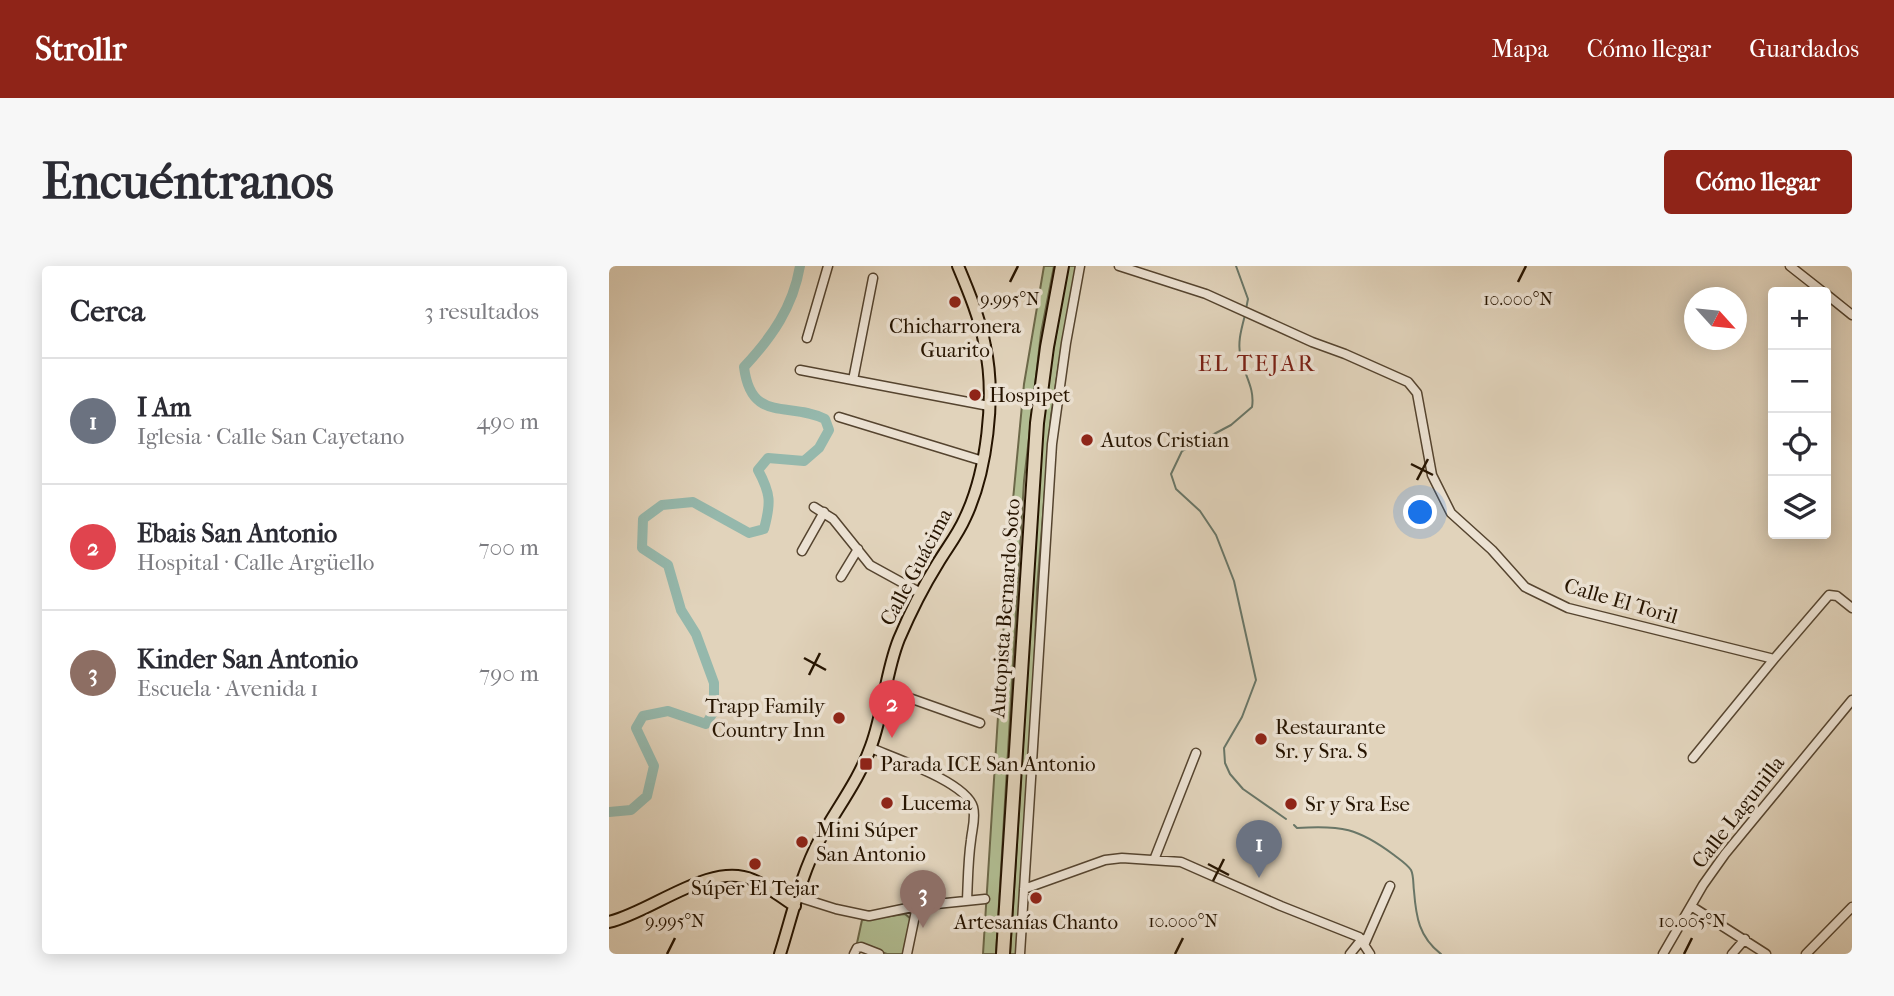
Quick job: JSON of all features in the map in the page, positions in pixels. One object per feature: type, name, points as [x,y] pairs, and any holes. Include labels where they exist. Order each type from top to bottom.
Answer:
[{"type":"highway","name":"Autopista Bernardo Soto","points":[[1003,954],[1037,424],[1047,347],[1062,266]]},
{"type":"main road","name":"Calle Guácima","points":[[780,954],[819,840],[856,779],[871,748],[884,689],[900,637],[921,593],[967,514],[982,461],[989,406],[986,347],[958,266]]},
{"type":"main road","points":[[609,922],[634,914],[695,885],[725,876],[754,880],[796,902]]},
{"type":"street","points":[[807,338],[828,266]]},
{"type":"street","points":[[1020,954],[1052,444],[1080,266]]},
{"type":"street","name":"Calle El Toril","points":[[1119,266],[1206,294],[1408,382],[1417,393],[1432,475],[1451,513],[1492,550],[1525,587],[1568,608],[1774,659]]},
{"type":"street","points":[[1790,266],[1817,287]]},
{"type":"street","points":[[853,380],[873,278]]},
{"type":"street","points":[[1831,298],[1852,315]]},
{"type":"street","points":[[800,370],[989,406]]},
{"type":"street","points":[[839,417],[982,461]]},
{"type":"street","points":[[814,507],[824,512],[844,531],[870,565],[921,593]]},
{"type":"street","points":[[802,551],[824,512]]},
{"type":"street","points":[[841,577],[858,550]]},
{"type":"street","points":[[1693,758],[1829,595],[1837,596],[1852,608]]},
{"type":"street","points":[[884,689],[980,723]]},
{"type":"street","name":"Calle Lagunilla","points":[[1663,954],[1703,885],[1738,838],[1852,700]]},
{"type":"street","points":[[871,748],[937,777],[971,800],[975,814],[967,900]]},
{"type":"street","points":[[1154,860],[1196,753]]},
{"type":"street","points":[[1024,888],[1105,860],[1122,858],[1188,864],[1280,906],[1338,927],[1364,941],[1370,954]]},
{"type":"street","points":[[1350,954],[1364,941],[1390,886]]},
{"type":"street","points":[[796,902],[864,916],[917,906],[985,899]]},
{"type":"street","points":[[907,954],[917,906]]},
{"type":"street","points":[[1691,906],[1766,954]]},
{"type":"street","points":[[1806,954],[1852,907]]},
{"type":"street","points":[[1733,954],[1745,939]]},
{"type":"street","points":[[855,954],[857,948],[861,947],[879,954]]},
{"type":"green space","points":[[1044,266],[1054,266],[1041,333],[1024,481],[996,954],[983,954],[1009,542],[1024,384]]},
{"type":"green space","points":[[1068,266],[1078,266],[1063,337],[1051,416],[1037,589],[1019,915],[1016,954],[1010,954],[1042,437],[1049,374]]},
{"type":"green space","points":[[905,914],[911,919],[903,954],[887,954],[857,943],[862,920]]},
{"type":"waterway","points":[[609,812],[631,810],[647,796],[654,766],[636,728],[643,716],[668,711],[706,724],[714,711],[714,683],[696,634],[681,610],[668,565],[642,548],[643,519],[662,505],[693,502],[749,533],[764,529],[769,499],[758,470],[768,458],[804,461],[819,448],[829,430],[825,419],[763,404],[748,385],[744,367],[780,321],[792,295],[800,266]]},
{"type":"waterway","points":[[1236,266],[1248,299],[1246,309]]},
{"type":"waterway","points":[[1245,315],[1239,348],[1251,388],[1252,407],[1231,425],[1182,451],[1171,474],[1176,489],[1200,511],[1216,535],[1234,581],[1256,680],[1242,717],[1224,748],[1225,763],[1230,774],[1243,789],[1286,819]]},
{"type":"waterway","points":[[1294,825],[1297,828],[1326,827],[1349,830],[1370,839],[1405,864],[1413,875],[1420,926],[1428,941],[1441,954]]},
{"type":"place","name":"Chicharronera Guarito","points":[[955,302]]},
{"type":"place","name":"Hospipet","points":[[975,395]]},
{"type":"place","name":"Autos Cristian","points":[[1087,440]]},
{"type":"place","name":"Trapp Family Country Inn","points":[[839,718]]},
{"type":"place","name":"Ebais San Antonio","points":[[892,738]]},
{"type":"place","name":"Restaurante Sr. y Sra. S","points":[[1261,739]]},
{"type":"place","name":"Parada ICE San Antonio","points":[[866,764]]},
{"type":"place","name":"Lucema","points":[[887,803]]},
{"type":"place","name":"Sr y Sra Ese","points":[[1291,804]]},
{"type":"place","name":"Mini Súper San Antonio","points":[[802,842]]},
{"type":"place","name":"Súper El Tejar","points":[[755,864]]},
{"type":"place","name":"I Am","points":[[1259,878]]},
{"type":"place","name":"Artesanías Chanto","points":[[1036,898]]},
{"type":"place","name":"Kinder San Antonio","points":[[923,928]]},
{"type":"district","name":"EL TEJAR","points":[[1257,363]]}]
